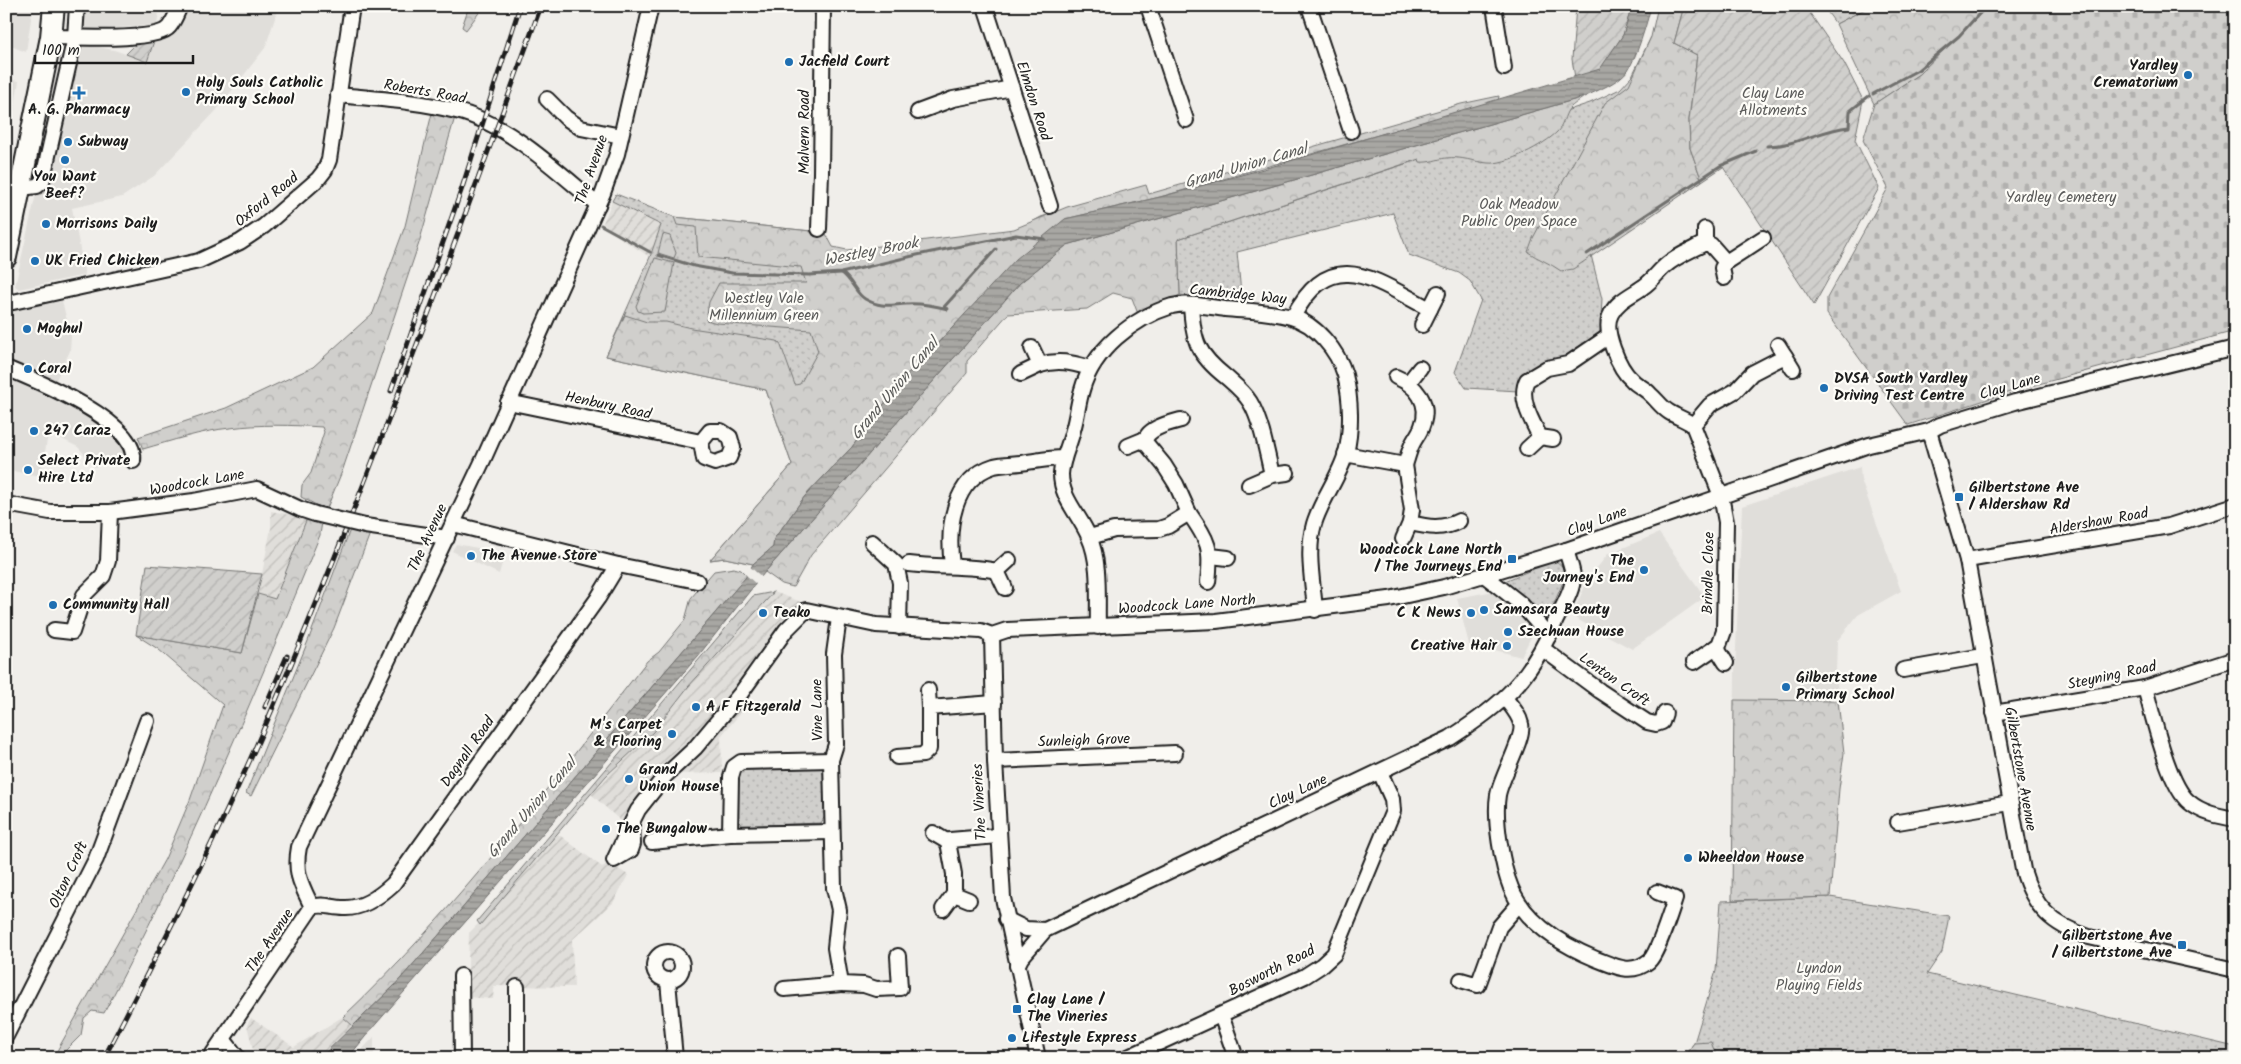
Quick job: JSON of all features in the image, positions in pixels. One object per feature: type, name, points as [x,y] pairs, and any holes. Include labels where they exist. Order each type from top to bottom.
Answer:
[{"type":"highway","points":[[6,257],[51,37],[54,6]]},
{"type":"street","points":[[21,188],[37,186],[42,182],[75,37],[78,6]]},
{"type":"street","points":[[51,37],[123,38],[163,32],[169,27],[180,6]]},
{"type":"street","name":"Oxford Road","points":[[6,299],[14,302],[199,261],[240,242],[264,226],[318,179],[325,170],[329,160],[352,6]]},
{"type":"street","name":"The Avenue","points":[[210,1058],[312,907],[299,880],[296,863],[299,847],[453,524],[598,205],[621,136],[651,6]]},
{"type":"street","name":"Malvern Road","points":[[819,229],[823,6]]},
{"type":"street","name":"Elmdon Road","points":[[985,6],[1050,206]]},
{"type":"street","points":[[1148,6],[1186,120]]},
{"type":"street","points":[[1309,6],[1351,131]]},
{"type":"street","points":[[1494,6],[1504,68]]},
{"type":"street","points":[[918,112],[953,98],[1012,88]]},
{"type":"street","name":"Roberts Road","points":[[338,94],[456,110],[483,121],[519,141],[598,205]]},
{"type":"street","points":[[548,99],[566,118],[581,128],[621,136]]},
{"type":"street","points":[[1705,229],[1705,243]]},
{"type":"street","points":[[1724,278],[1722,268],[1726,262],[1762,238]]},
{"type":"street","points":[[1726,262],[1711,245],[1705,243],[1672,260],[1652,280],[1616,306],[1610,314],[1609,336],[1619,360],[1631,380],[1650,393],[1658,404],[1671,414],[1693,425],[1710,405],[1735,391],[1752,373],[1782,351],[1793,369]]},
{"type":"street","points":[[1293,317],[1303,298],[1321,281],[1346,273],[1359,274],[1378,282],[1430,310]]},
{"type":"street","points":[[1422,325],[1438,293]]},
{"type":"street","points":[[1191,305],[1196,344],[1210,364],[1241,390],[1250,402],[1254,410],[1272,475]]},
{"type":"street","name":"Cambridge Way","points":[[1098,627],[1096,565],[1090,537],[1064,492],[1062,473],[1064,458],[1073,430],[1082,389],[1090,368],[1116,338],[1145,318],[1174,306],[1191,305],[1265,312],[1293,317],[1313,330],[1334,353],[1344,375],[1350,420],[1345,454],[1324,500],[1311,538],[1310,555],[1316,610]]},
{"type":"street","points":[[1527,449],[1547,438],[1525,402],[1524,385],[1527,380],[1547,368],[1568,364],[1609,336]]},
{"type":"street","points":[[1032,348],[1040,365]]},
{"type":"street","name":"Clay Lane","points":[[1016,966],[1046,930],[1450,738],[1505,698],[1530,671],[1546,643],[1573,577],[1566,550],[1869,445],[1929,431],[1940,425],[2015,402],[2235,348]]},
{"type":"street","points":[[1021,374],[1040,365],[1060,361],[1090,368]]},
{"type":"street","points":[[6,368],[40,382],[87,406],[115,427],[128,442],[134,454],[132,461]]},
{"type":"street","points":[[1403,539],[1410,523],[1412,510],[1405,465],[1411,446],[1423,426],[1424,407],[1416,390],[1402,380],[1420,368]]},
{"type":"street","name":"Henbury Road","points":[[508,402],[701,442]]},
{"type":"street","points":[[1128,446],[1145,439],[1148,434],[1163,425],[1181,420]]},
{"type":"street","name":"Brindle Close","points":[[1693,425],[1721,496],[1726,522],[1724,631],[1716,648]]},
{"type":"street","name":"Gilbertstone Avenue","points":[[1929,431],[1967,560],[2010,803],[2028,888],[2037,904],[2054,921],[2070,931],[2235,970]]},
{"type":"street","points":[[1145,439],[1146,446],[1164,465],[1176,484],[1189,513],[1207,542],[1211,556],[1208,582]]},
{"type":"street","points":[[1345,454],[1405,465]]},
{"type":"street","points":[[952,565],[949,546],[952,518],[956,504],[968,484],[978,475],[995,466],[1043,458],[1064,458]]},
{"type":"street","points":[[1248,485],[1272,475],[1287,473]]},
{"type":"street","name":"Woodcock Lane","points":[[6,504],[50,512],[110,512],[175,504],[256,489],[315,514],[365,526],[446,538]]},
{"type":"street","name":"Aldershaw Road","points":[[1967,560],[2169,526],[2235,505]]},
{"type":"street","points":[[54,630],[72,632],[84,595],[103,576],[108,561],[110,512]]},
{"type":"street","points":[[1090,537],[1114,530],[1158,529],[1168,526],[1189,513]]},
{"type":"street","points":[[1410,523],[1437,528],[1450,526],[1459,521]]},
{"type":"street","points":[[453,524],[618,565],[698,580]]},
{"type":"street","points":[[872,542],[896,564],[900,583],[900,627]]},
{"type":"street","name":"Woodcock Lane North","points":[[632,822],[638,810],[665,776],[695,748],[741,694],[786,630],[806,610],[839,618],[900,627],[982,631],[992,635],[1007,630],[1216,622],[1389,600],[1444,587],[1566,550]]},
{"type":"street","points":[[1211,556],[1228,558]]},
{"type":"street","points":[[998,571],[1009,560]]},
{"type":"street","points":[[909,564],[926,566],[952,565],[998,571]]},
{"type":"street","name":"Dagnall Road","points":[[312,907],[320,904],[346,908],[361,905],[377,897],[393,884],[602,591],[618,565]]},
{"type":"street","points":[[998,571],[1005,588]]},
{"type":"street","points":[[1484,575],[1520,604],[1546,643]]},
{"type":"street","name":"Vine Lane","points":[[839,618],[834,654],[836,744],[832,760],[832,832],[834,888],[839,910],[835,948],[841,984]]},
{"type":"street","name":"The Vineries","points":[[992,635],[998,836],[1006,919],[1016,966]]},
{"type":"street","name":"Lenton Croft","points":[[1546,643],[1600,691],[1647,722],[1656,724],[1662,722],[1665,713]]},
{"type":"street","points":[[1694,662],[1716,648],[1726,662]]},
{"type":"street","points":[[1903,670],[1983,656]]},
{"type":"street","name":"Steyning Road","points":[[1994,713],[2145,688],[2235,660]]},
{"type":"street","points":[[2145,688],[2163,749],[2180,792],[2188,801],[2201,810],[2235,819]]},
{"type":"street","points":[[897,757],[923,755],[929,749],[928,690]]},
{"type":"street","points":[[1505,698],[1516,712],[1521,724],[1519,740],[1505,770],[1500,787],[1498,808],[1504,862],[1511,888],[1519,904],[1530,918],[1548,933],[1573,949],[1621,969],[1630,970],[1638,968],[1652,959],[1675,899],[1657,892]]},
{"type":"street","points":[[929,708],[994,703]]},
{"type":"street","name":"Olton Croft","points":[[6,1036],[96,859],[147,721]]},
{"type":"street","name":"Sunleigh Grove","points":[[995,761],[1175,753]]},
{"type":"street","points":[[730,834],[731,777],[734,768],[741,762],[832,760]]},
{"type":"street","name":"Bosworth Road","points":[[1126,1058],[1305,976],[1322,965],[1334,954],[1393,811],[1392,799],[1380,772]]},
{"type":"street","points":[[1898,822],[2010,803]]},
{"type":"street","points":[[652,842],[730,834],[832,832]]},
{"type":"street","points":[[933,833],[948,842],[954,874],[954,894],[943,909]]},
{"type":"street","points":[[948,842],[950,840],[998,836]]},
{"type":"street","points":[[954,894],[969,900]]},
{"type":"street","points":[[1461,980],[1478,985],[1499,927],[1519,904]]},
{"type":"street","points":[[1006,919],[1026,930],[1046,930]]},
{"type":"street","points":[[784,989],[841,984],[864,984],[876,989],[900,988],[898,956]]},
{"type":"street","points":[[1016,966],[1038,1058]]},
{"type":"street","points":[[461,976],[462,1058]]},
{"type":"street","points":[[668,981],[674,1058]]},
{"type":"street","points":[[517,987],[517,1058]]},
{"type":"street","points":[[1221,1015],[1236,1058]]},
{"type":"street","points":[[223,1039],[238,1058]]},
{"type":"shaded area","points":[[6,6],[33,6],[26,52],[6,44]]},
{"type":"shaded area","points":[[81,6],[160,6],[157,25],[79,31]]},
{"type":"shaded area","points":[[187,6],[279,6],[265,48],[216,111],[154,176],[122,197],[72,208],[85,275],[19,289],[15,286],[36,194],[47,189],[77,43],[114,50],[147,61],[154,41],[164,40],[172,34]]},
{"type":"shaded area","points":[[1632,6],[1651,6],[1635,56],[1628,70],[1608,86],[1584,97],[1067,245],[1020,283],[765,572],[698,656],[348,1058],[320,1058],[394,986],[746,577],[753,564],[773,547],[774,539],[805,496],[852,447],[905,376],[927,355],[1016,259],[1065,219],[1160,197],[1267,168],[1600,69],[1623,35]]},
{"type":"shaded area","points":[[6,79],[19,81],[13,117],[6,116]]},
{"type":"shaded area","points":[[612,201],[661,225],[650,257],[623,240],[603,223]]},
{"type":"shaded area","points":[[62,301],[71,336],[70,351],[54,384],[102,425],[128,453],[95,467],[78,447],[50,433],[47,440],[41,476],[6,470],[6,326],[9,311]]},
{"type":"shaded area","name":"Gilbertstone Primary School","points":[[1860,467],[1861,480],[1901,591],[1858,615],[1837,641],[1836,673],[1844,753],[1830,897],[1732,900],[1735,671],[1742,506]]},
{"type":"shaded area","points":[[271,511],[307,518],[275,599],[258,594],[271,528]]},
{"type":"shaded area","points":[[1659,533],[1705,597],[1632,649],[1571,616],[1589,578],[1608,554]]},
{"type":"shaded area","points":[[456,544],[505,553],[499,574],[452,551]]},
{"type":"shaded area","points":[[1494,591],[1516,606],[1535,629],[1521,657],[1484,647],[1471,652],[1457,598]]},
{"type":"shaded area","points":[[774,592],[804,603],[805,614],[744,698],[750,702],[721,736],[722,773],[675,774],[624,824],[591,794],[665,717],[688,687]]},
{"type":"shaded area","points":[[558,834],[602,867],[609,863],[628,875],[613,903],[572,940],[574,987],[494,986],[493,999],[467,997],[469,933],[492,910]]},
{"type":"shaded area","points":[[342,1017],[353,1026],[320,1058],[255,1058],[247,1025],[251,1018],[294,1047]]},
{"type":"shaded area","points":[[374,1037],[374,1058],[354,1058]]},
{"type":"green space","points":[[469,6],[484,6],[466,30],[462,27]]},
{"type":"green space","points":[[1576,6],[1632,6],[1623,35],[1601,69],[1575,78],[1572,59]]},
{"type":"green space","points":[[1658,6],[1684,6],[1674,43],[1697,55],[1689,120],[1690,148],[1702,181],[1573,269],[1561,271],[1528,252],[1533,238],[1605,103],[1629,85],[1651,37]]},
{"type":"green space","name":"Clay Lane Allotments","points":[[1684,6],[1805,6],[1844,63],[1863,100],[1855,140],[1879,188],[1814,305],[1723,167],[1702,181],[1690,148],[1689,120],[1697,55],[1674,43]]},
{"type":"green space","points":[[1823,6],[1871,6],[1836,24]]},
{"type":"green space","points":[[1871,6],[1989,6],[1919,74],[1874,104],[1836,24]]},
{"type":"green space","name":"Yardley Cemetery","points":[[1989,6],[2235,6],[2235,331],[2013,391],[1908,425],[1827,314],[1827,298],[1888,188],[1863,140],[1874,104],[1919,74]]},
{"type":"green space","name":"Oak Meadow Public Open Space","points":[[1651,37],[1702,181],[1591,255],[1602,299],[1600,335],[1567,359],[1530,370],[1521,381],[1518,391],[1466,388],[1455,372],[1481,300],[1470,281],[1459,273],[1409,255],[1393,213],[1237,252],[1242,303],[1180,295],[1178,239],[1590,103],[1620,89],[1632,76]]},
{"type":"green space","points":[[154,41],[147,62],[126,54],[137,43]]},
{"type":"green space","name":"Westley Vale Millennium Green","points":[[1499,96],[1498,101],[1160,197],[1065,219],[968,312],[905,376],[852,447],[805,496],[774,539],[773,547],[753,564],[725,558],[710,560],[792,465],[766,390],[606,356],[625,315],[647,322],[666,322],[691,328],[777,341],[780,343],[795,385],[800,384],[818,351],[811,330],[717,323],[706,320],[709,302],[719,283],[806,283],[801,267],[698,257],[696,227],[677,225],[674,217],[811,231],[819,229],[825,232],[833,247],[847,250],[1014,229],[1067,207],[1146,185],[1149,194],[1461,104]]},
{"type":"green space","points":[[1584,97],[1568,110],[1562,125],[1551,137],[1534,148],[1505,161],[1488,163],[1446,158],[1420,162],[1419,159],[1178,239],[1180,295],[1138,314],[1132,298],[1113,293],[1087,309],[1008,314],[967,361],[967,373],[811,555],[793,587],[782,584],[765,572],[1020,283],[1067,245]]},
{"type":"green space","points":[[432,113],[455,117],[419,243],[343,469],[327,508],[320,507],[301,497],[302,485],[311,473],[324,432],[322,427],[276,425],[219,429],[143,449],[138,437],[226,408],[313,367],[373,313],[405,226]]},
{"type":"green space","name":"Westley Vale Millennium Green","points":[[616,194],[674,217],[811,231],[819,229],[839,270],[1014,232],[1041,217],[1062,210],[753,564],[725,558],[710,560],[792,465],[766,390],[606,356],[650,257],[661,225],[612,201]]},
{"type":"green space","points":[[663,234],[670,236],[676,253],[674,258],[658,253]]},
{"type":"green space","points":[[655,258],[674,263],[665,312],[643,313],[638,311],[636,306]]},
{"type":"green space","points":[[307,518],[322,522],[320,535],[218,777],[163,896],[104,1013],[92,1011],[84,1018],[81,1035],[58,1058],[53,1058],[165,859],[190,800],[223,705],[158,649],[136,635],[242,653],[258,594],[275,599]]},
{"type":"green space","points":[[351,527],[371,531],[334,628],[251,796],[246,793],[308,641]]},
{"type":"green space","points":[[1555,560],[1563,567],[1566,575],[1545,625],[1500,583]]},
{"type":"green space","points":[[147,565],[262,574],[242,653],[136,635]]},
{"type":"green space","points":[[734,568],[741,570],[746,577],[453,919],[394,986],[353,1026],[343,1017],[425,933],[502,845],[647,661],[659,652],[685,620],[691,598],[714,571]]},
{"type":"green space","points":[[774,592],[688,687],[653,732],[606,776],[480,925],[477,921],[753,596]]},
{"type":"green space","points":[[1734,700],[1838,701],[1844,753],[1830,897],[1732,900]]},
{"type":"green space","points":[[819,766],[827,773],[825,816],[821,823],[742,826],[737,819],[736,774],[739,767]]},
{"type":"green space","name":"Lyndon Playing Fields","points":[[1830,897],[1949,916],[1942,952],[1927,974],[2235,1047],[2235,1058],[1683,1058],[1694,1043],[1716,971],[1721,901]]},
{"type":"green space","points":[[1711,1042],[1717,1058],[1683,1058],[1694,1043]]},
{"type":"pier","points":[[749,566],[763,578],[757,585],[745,574]]},
{"type":"waterway","points":[[1873,94],[1918,70],[1959,36],[1986,6]]},
{"type":"waterway","points":[[1767,146],[1798,141],[1828,131],[1849,127],[1850,111],[1869,96]]},
{"type":"waterway","points":[[1587,254],[1720,166],[1756,151]]},
{"type":"waterway","name":"Westley Brook","points":[[601,225],[650,252]]},
{"type":"waterway","name":"Westley Brook","points":[[658,255],[694,266],[732,273],[809,275],[841,273],[1016,235],[1045,239]]},
{"type":"waterway","points":[[944,307],[996,249]]},
{"type":"waterway","points":[[842,273],[849,279],[862,297],[876,304],[916,304],[948,309]]},
{"type":"railway","points":[[391,391],[462,188],[520,6]]},
{"type":"railway","points":[[104,1058],[197,874],[241,781],[317,602],[447,263],[541,6]]},
{"type":"railway","points":[[265,707],[287,656]]},
{"type":"place","name":"Jacfield Court","points":[[789,62]]},
{"type":"place","name":"Yardley Crematorium","points":[[2188,75]]},
{"type":"place","name":"Holy Souls Catholic Primary School","points":[[186,92]]},
{"type":"place","name":"A. G. Pharmacy","points":[[79,93]]},
{"type":"place","name":"Subway","points":[[68,142]]},
{"type":"place","name":"You Want Beef?","points":[[65,160]]},
{"type":"place","name":"Morrisons Daily","points":[[46,224]]},
{"type":"place","name":"UK Fried Chicken","points":[[35,261]]},
{"type":"place","name":"Moghul","points":[[27,329]]},
{"type":"place","name":"Coral","points":[[28,369]]},
{"type":"place","name":"DVSA South Yardley Driving Test Centre","points":[[1824,388]]},
{"type":"place","name":"247 Caraz","points":[[34,431]]},
{"type":"place","name":"Select Private Hire Ltd","points":[[28,470]]},
{"type":"place","name":"Gilbertstone Ave / Aldershaw Rd","points":[[1959,497]]},
{"type":"place","name":"The Avenue Store","points":[[471,556]]},
{"type":"place","name":"Woodcock Lane North / The Journeys End","points":[[1512,559]]},
{"type":"place","name":"The Journey's End","points":[[1644,570]]},
{"type":"place","name":"Community Hall","points":[[53,605]]},
{"type":"place","name":"Samasara Beauty","points":[[1484,610]]},
{"type":"place","name":"Teako","points":[[763,613]]},
{"type":"place","name":"C K News","points":[[1471,613]]},
{"type":"place","name":"Szechuan House","points":[[1508,632]]},
{"type":"place","name":"Creative Hair","points":[[1507,646]]},
{"type":"place","name":"Gilbertstone Primary School","points":[[1786,687]]},
{"type":"place","name":"A F Fitzgerald","points":[[696,707]]},
{"type":"place","name":"M's Carpet & Flooring","points":[[672,734]]},
{"type":"place","name":"Grand Union House","points":[[629,779]]},
{"type":"place","name":"The Bungalow","points":[[606,829]]},
{"type":"place","name":"Wheeldon House","points":[[1688,858]]},
{"type":"place","name":"Gilbertstone Ave / Gilbertstone Ave","points":[[2182,945]]},
{"type":"place","name":"Clay Lane / The Vineries","points":[[1017,1009]]},
{"type":"place","name":"Lifestyle Express","points":[[1012,1038]]},
{"type":"water label","name":"Grand Union Canal","points":[[1246,166]]},
{"type":"water label","name":"Grand Union Canal","points":[[895,389]]},
{"type":"water label","name":"Grand Union Canal","points":[[532,808]]}]
